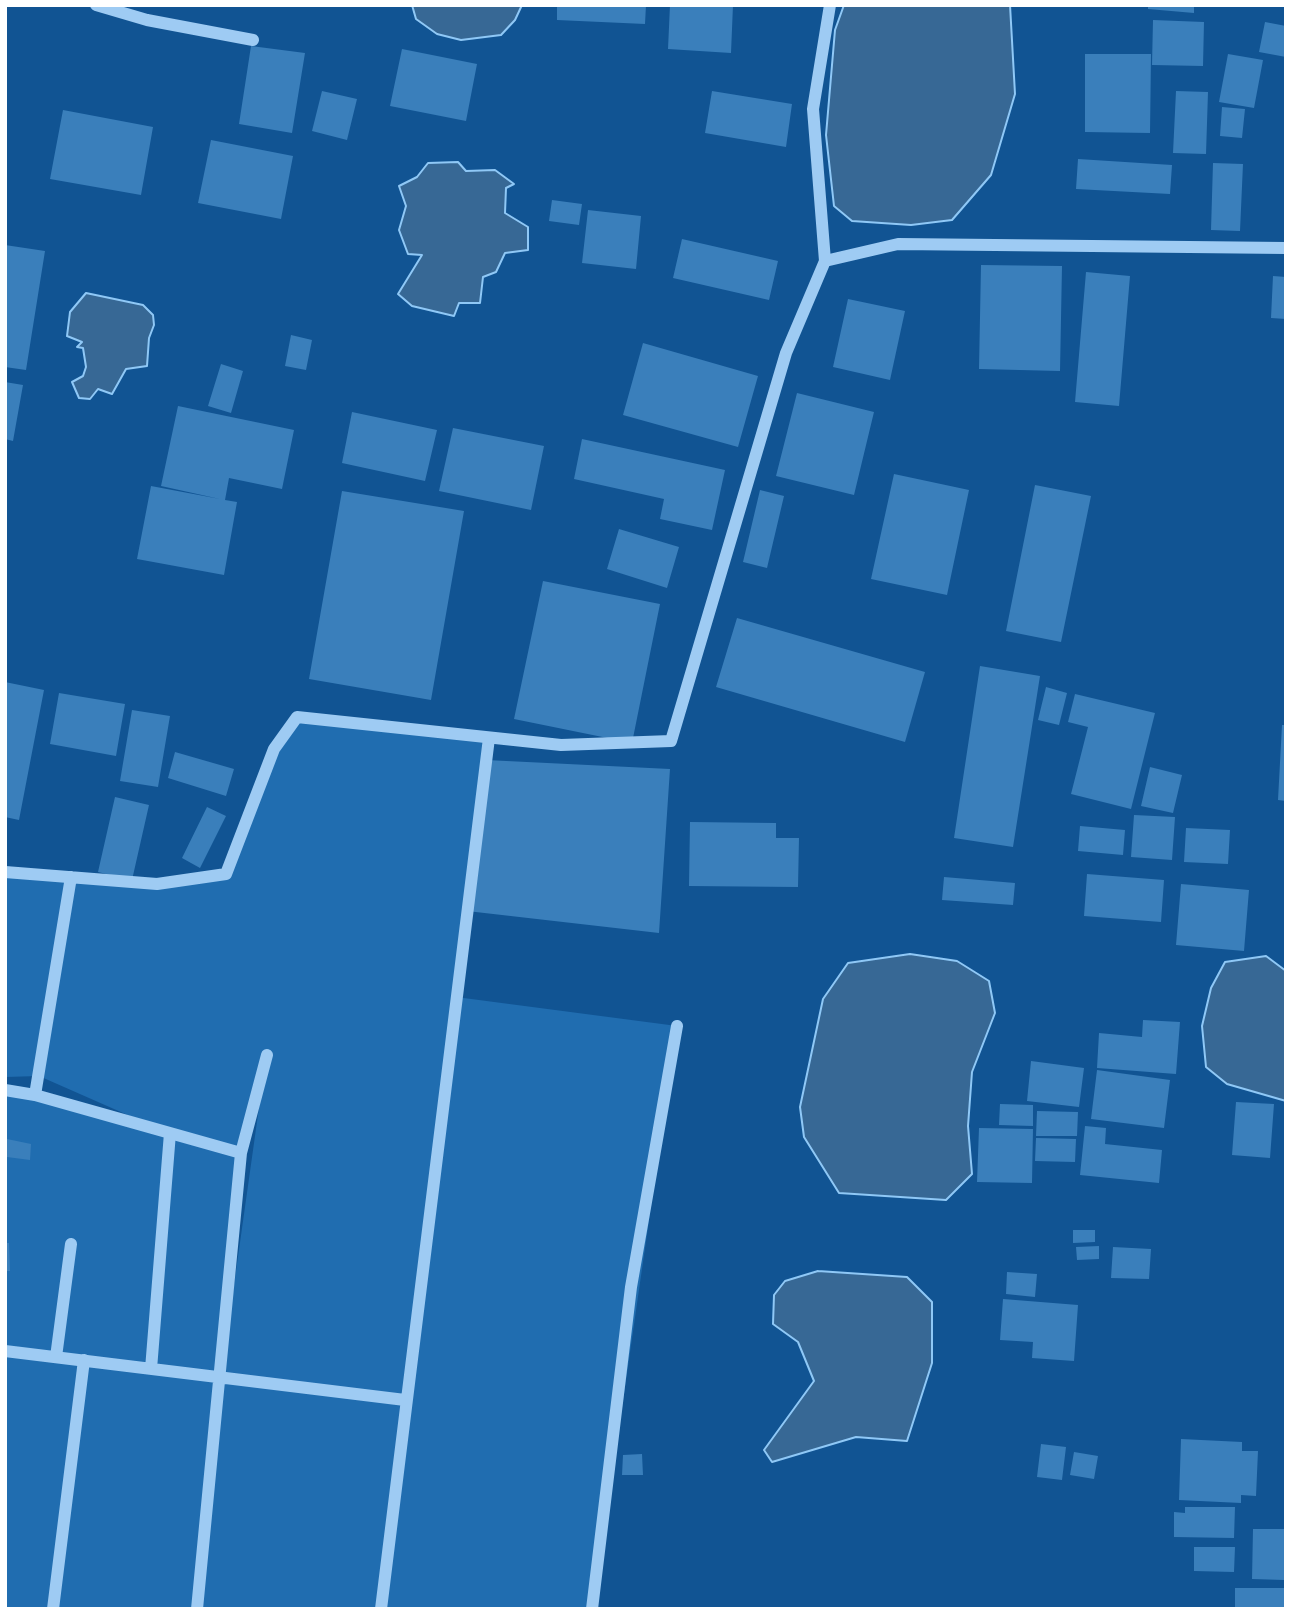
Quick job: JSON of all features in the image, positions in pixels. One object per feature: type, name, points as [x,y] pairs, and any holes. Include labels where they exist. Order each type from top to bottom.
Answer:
[{"type":"street","points":[[96,5],[147,20],[253,40]]},
{"type":"street","points":[[5,872],[157,884],[226,874],[274,749],[296,717],[561,745],[671,741],[786,354],[825,261],[813,109],[830,5]]},
{"type":"street","points":[[825,261],[898,244],[1286,248]]},
{"type":"street","points":[[381,1609],[489,738]]},
{"type":"street","points":[[36,1096],[71,877]]},
{"type":"street","points":[[592,1609],[631,1286],[677,1026]]},
{"type":"street","points":[[197,1609],[242,1153],[267,1055]]},
{"type":"street","points":[[5,1090],[36,1096],[242,1153]]},
{"type":"street","points":[[151,1368],[170,1133]]},
{"type":"street","points":[[56,1357],[71,1244]]},
{"type":"street","points":[[5,1351],[405,1399]]},
{"type":"street","points":[[53,1609],[83,1360]]},
{"type":"shaded area","points":[[412,5],[522,5],[515,20],[501,35],[461,40],[437,34],[416,19]]},
{"type":"shaded area","points":[[844,5],[1010,5],[1015,94],[991,175],[952,220],[911,225],[852,221],[834,206],[826,135],[835,30]]},
{"type":"shaded area","points":[[458,162],[466,171],[495,170],[514,184],[506,188],[505,213],[528,227],[528,250],[505,253],[496,272],[483,277],[480,303],[459,303],[454,316],[412,306],[398,294],[422,255],[408,254],[399,230],[406,206],[399,186],[417,177],[428,163]]},
{"type":"shaded area","points":[[86,293],[143,305],[153,315],[154,325],[149,338],[147,366],[126,369],[112,394],[98,389],[90,399],[79,398],[72,382],[83,376],[86,367],[83,348],[77,347],[82,342],[67,336],[70,312]]},
{"type":"shaded area","points":[[297,717],[489,738],[456,997],[677,1026],[593,1609],[5,1609],[5,1090],[164,1131],[39,1076],[5,1077],[5,866],[71,877],[157,884],[226,874],[274,749]],"holes":[[[265,1065],[224,1356],[241,1153]]]},
{"type":"shaded area","points":[[910,954],[957,961],[989,981],[995,1013],[972,1072],[968,1126],[972,1174],[946,1200],[839,1193],[804,1137],[800,1107],[823,999],[848,963]]},
{"type":"shaded area","points":[[1266,956],[1286,971],[1286,1101],[1227,1084],[1206,1067],[1202,1026],[1211,988],[1225,962]]},
{"type":"shaded area","points":[[818,1271],[907,1277],[932,1302],[932,1363],[907,1441],[856,1437],[772,1462],[764,1450],[814,1381],[798,1342],[773,1324],[774,1295],[785,1281]]},
{"type":"building","points":[[557,5],[646,5],[645,24],[557,20]]},
{"type":"building","points":[[670,5],[733,5],[731,53],[668,49]]},
{"type":"building","points":[[1148,5],[1194,5],[1194,13],[1148,9]]},
{"type":"building","points":[[1153,20],[1204,22],[1203,66],[1152,65]]},
{"type":"building","points":[[1265,22],[1286,26],[1286,57],[1259,52]]},
{"type":"building","points":[[251,46],[305,53],[292,133],[239,124]]},
{"type":"building","points":[[402,49],[477,64],[466,121],[390,106]]},
{"type":"building","points":[[1085,54],[1151,54],[1150,133],[1085,132]]},
{"type":"building","points":[[1228,54],[1263,60],[1254,108],[1219,102]]},
{"type":"building","points":[[322,91],[357,99],[347,140],[312,131]]},
{"type":"building","points":[[712,91],[792,104],[786,147],[705,133]]},
{"type":"building","points":[[1176,91],[1208,92],[1206,154],[1173,153]]},
{"type":"building","points":[[1222,107],[1245,109],[1242,138],[1220,136]]},
{"type":"building","points":[[63,110],[153,127],[141,195],[50,179]]},
{"type":"building","points":[[211,140],[293,156],[281,219],[198,203]]},
{"type":"building","points":[[1078,159],[1172,165],[1170,194],[1076,189]]},
{"type":"building","points":[[1213,163],[1243,164],[1240,231],[1211,230]]},
{"type":"building","points":[[552,200],[582,204],[579,225],[549,221]]},
{"type":"building","points":[[588,210],[641,216],[636,269],[582,263]]},
{"type":"building","points":[[682,239],[778,261],[769,300],[673,278]]},
{"type":"building","points":[[5,245],[45,251],[26,370],[5,367]]},
{"type":"building","points":[[981,265],[1062,266],[1060,371],[979,369]]},
{"type":"building","points":[[1086,272],[1130,276],[1119,406],[1075,402]]},
{"type":"building","points":[[1273,276],[1286,277],[1286,319],[1271,318]]},
{"type":"building","points":[[848,299],[905,311],[890,380],[833,367]]},
{"type":"building","points":[[291,335],[312,340],[306,370],[285,366]]},
{"type":"building","points":[[643,343],[758,376],[738,447],[623,415]]},
{"type":"building","points":[[221,364],[243,371],[231,413],[208,406]]},
{"type":"building","points":[[5,382],[23,385],[13,441],[5,439]]},
{"type":"building","points":[[797,393],[874,412],[854,495],[776,476]]},
{"type":"building","points":[[178,406],[294,430],[282,489],[229,478],[225,500],[237,502],[224,575],[137,559],[151,486],[220,499],[161,486]]},
{"type":"building","points":[[352,412],[437,430],[425,481],[342,463]]},
{"type":"building","points":[[453,428],[544,446],[531,510],[439,491]]},
{"type":"building","points":[[582,439],[725,470],[712,530],[660,519],[664,499],[574,479]]},
{"type":"building","points":[[894,474],[969,490],[947,595],[871,579]]},
{"type":"building","points":[[1035,485],[1091,496],[1061,642],[1006,631]]},
{"type":"building","points":[[760,490],[784,496],[767,568],[743,562]]},
{"type":"building","points":[[342,491],[464,511],[431,700],[309,679]]},
{"type":"building","points":[[619,529],[679,547],[667,588],[607,569]]},
{"type":"building","points":[[543,581],[660,604],[632,743],[514,719]]},
{"type":"building","points":[[737,618],[925,672],[905,742],[716,687]]},
{"type":"building","points":[[980,666],[1040,676],[1013,847],[954,838]]},
{"type":"building","points":[[5,682],[44,690],[19,820],[5,817]]},
{"type":"building","points":[[1046,687],[1067,693],[1059,725],[1038,720]]},
{"type":"building","points":[[59,693],[125,704],[116,756],[50,744]]},
{"type":"building","points":[[1075,694],[1155,713],[1131,809],[1071,794],[1088,727],[1068,722]]},
{"type":"building","points":[[132,710],[170,716],[158,787],[120,781]]},
{"type":"building","points":[[1282,725],[1286,725],[1286,801],[1278,800]]},
{"type":"building","points":[[175,752],[234,769],[226,796],[168,778]]},
{"type":"building","points":[[486,760],[670,769],[659,933],[467,911]]},
{"type":"building","points":[[1150,767],[1182,775],[1173,813],[1141,806]]},
{"type":"building","points":[[115,797],[149,805],[132,880],[98,872]]},
{"type":"building","points":[[207,807],[226,816],[200,868],[182,858]]},
{"type":"building","points":[[1134,815],[1175,817],[1172,860],[1131,857]]},
{"type":"building","points":[[690,822],[776,823],[776,838],[799,838],[798,887],[689,886]]},
{"type":"building","points":[[1080,826],[1125,830],[1123,855],[1078,851]]},
{"type":"building","points":[[1186,828],[1230,830],[1228,864],[1184,862]]},
{"type":"building","points":[[1087,874],[1164,880],[1161,922],[1084,916]]},
{"type":"building","points":[[944,877],[1015,883],[1013,905],[942,900]]},
{"type":"building","points":[[1181,884],[1249,890],[1244,951],[1176,945]]},
{"type":"building","points":[[1143,1020],[1180,1022],[1176,1074],[1097,1068],[1099,1033],[1142,1037]]},
{"type":"building","points":[[1031,1061],[1084,1068],[1079,1107],[1027,1101]]},
{"type":"building","points":[[1097,1070],[1170,1080],[1164,1128],[1091,1119]]},
{"type":"building","points":[[1236,1102],[1274,1104],[1270,1158],[1232,1155]]},
{"type":"building","points":[[1000,1104],[1033,1105],[1033,1126],[999,1125]]},
{"type":"building","points":[[1037,1111],[1078,1112],[1077,1136],[1036,1136]]},
{"type":"building","points":[[1085,1126],[1106,1128],[1105,1144],[1162,1150],[1159,1183],[1080,1175]]},
{"type":"building","points":[[979,1128],[1033,1129],[1032,1183],[977,1182]]},
{"type":"building","points":[[1036,1138],[1076,1139],[1075,1162],[1035,1161]]},
{"type":"building","points":[[7,1139],[31,1144],[30,1160],[7,1157]]},
{"type":"building","points":[[1073,1230],[1095,1230],[1095,1242],[1073,1243]]},
{"type":"building","points":[[5,1243],[9,1243],[10,1271],[5,1271]]},
{"type":"building","points":[[1099,1246],[1099,1259],[1077,1260],[1076,1247]]},
{"type":"building","points":[[1113,1247],[1151,1249],[1149,1279],[1111,1278]]},
{"type":"building","points":[[1007,1272],[1037,1274],[1035,1297],[1006,1294]]},
{"type":"building","points":[[1003,1299],[1078,1305],[1074,1361],[1032,1358],[1033,1342],[1000,1340]]},
{"type":"building","points":[[1181,1439],[1242,1442],[1242,1451],[1258,1451],[1256,1496],[1241,1495],[1241,1503],[1179,1500]]},
{"type":"building","points":[[1041,1444],[1066,1447],[1062,1480],[1037,1477]]},
{"type":"building","points":[[1074,1452],[1098,1456],[1094,1479],[1070,1475]]},
{"type":"building","points":[[642,1454],[643,1475],[622,1475],[623,1455]]},
{"type":"building","points":[[1185,1507],[1235,1507],[1234,1538],[1174,1537],[1174,1512],[1185,1513]]},
{"type":"building","points":[[1253,1529],[1285,1529],[1284,1580],[1252,1579]]},
{"type":"building","points":[[1194,1547],[1235,1547],[1234,1572],[1194,1571]]},
{"type":"building","points":[[1235,1588],[1286,1588],[1286,1609],[1235,1609]]}]
